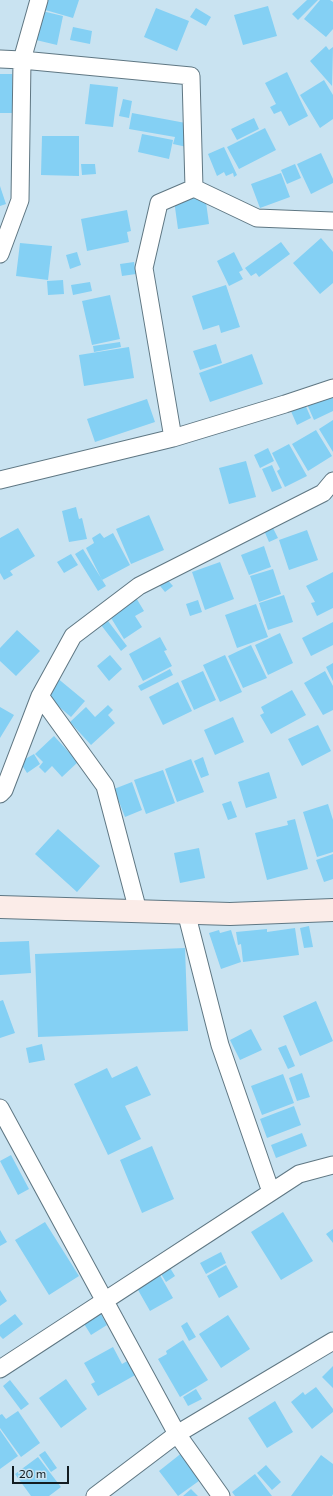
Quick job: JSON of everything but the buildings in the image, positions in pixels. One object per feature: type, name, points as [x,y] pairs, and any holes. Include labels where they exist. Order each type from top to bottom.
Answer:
[{"type":"street","points":[[0,254],[20,200],[22,60],[39,0]]},
{"type":"street","points":[[0,59],[191,76],[194,188]]},
{"type":"street","points":[[173,438],[144,268],[159,203],[194,188],[257,218],[333,221]]},
{"type":"street","points":[[0,480],[173,438],[333,388]]},
{"type":"street","points":[[0,794],[4,790],[40,696],[73,636],[139,586],[323,493],[333,481]]},
{"type":"street","points":[[40,696],[105,786],[138,911]]},
{"type":"street","points":[[0,907],[230,914],[332,914]]},
{"type":"street","points":[[186,912],[220,1045],[271,1192]]},
{"type":"street","points":[[0,1108],[178,1434],[221,1496]]},
{"type":"street","points":[[0,1369],[299,1174],[333,1165]]},
{"type":"street","points":[[95,1496],[178,1434],[333,1341]]}]
